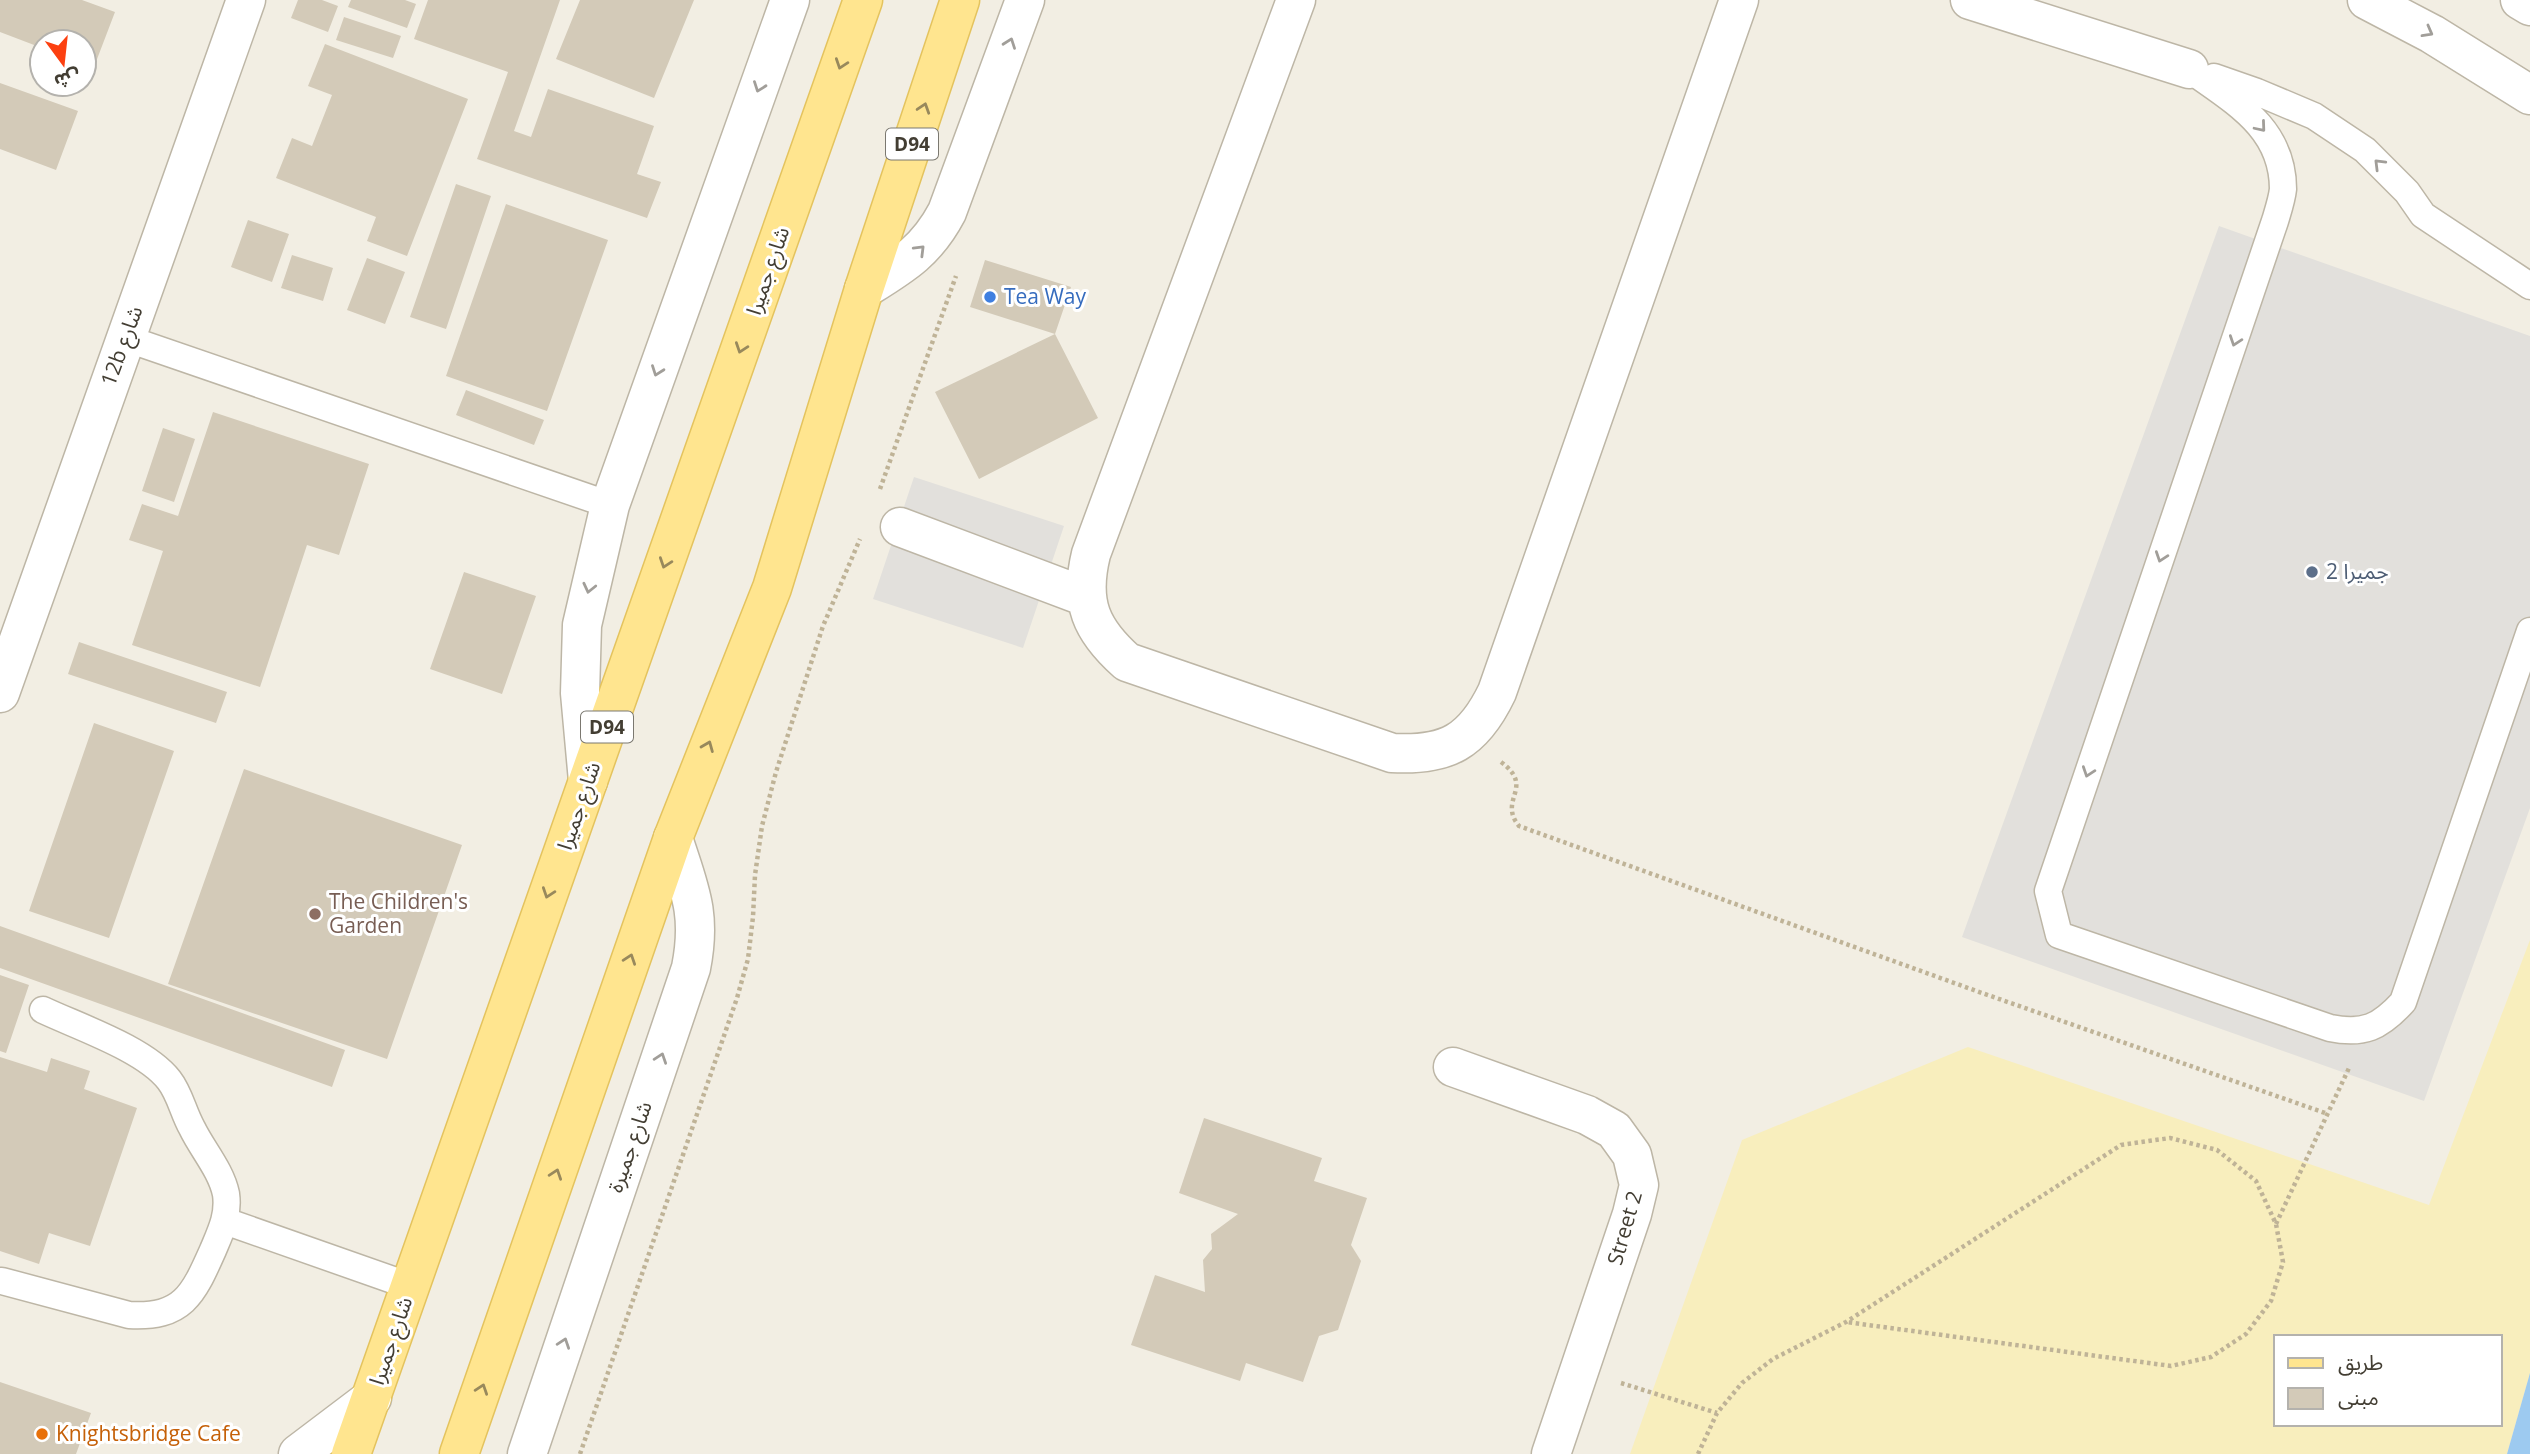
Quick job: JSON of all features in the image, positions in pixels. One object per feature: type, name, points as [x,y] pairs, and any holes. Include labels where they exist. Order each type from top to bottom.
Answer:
[{"type":"main road","name":"شارع جميرا","points":[[351,1454],[863,0]]},
{"type":"main road","name":"D94","points":[[459,1454],[673,838],[772,588],[864,289],[960,0]]},
{"type":"street","name":"12b شارع","points":[[0,693],[246,0]]},
{"type":"street","points":[[588,781],[580,692],[582,625],[610,505],[790,0]]},
{"type":"street","points":[[864,289],[910,261],[937,230],[947,212],[1026,0]]},
{"type":"street","points":[[1296,0],[1091,554],[1086,575],[1086,597],[1093,622],[1107,644],[1127,662],[1392,753],[1419,754],[1444,748],[1468,736],[1486,716],[1497,692],[1739,0]]},
{"type":"street","points":[[1969,0],[2189,69]]},
{"type":"street","points":[[2367,0],[2432,34],[2530,95]]},
{"type":"street","points":[[2520,0],[2530,6]]},
{"type":"street","points":[[882,528],[1086,597]]},
{"type":"street","name":"شارع جميرة","points":[[527,1454],[691,968],[697,920],[673,838]]},
{"type":"street","name":"Street 2","points":[[1452,1067],[1587,1115],[1614,1130],[1632,1155],[1639,1185],[1632,1214],[1551,1454]]},
{"type":"street","points":[[298,1454],[372,1398]]},
{"type":"lane","points":[[2189,69],[2257,92],[2314,116],[2365,150],[2407,192],[2423,215],[2521,281]]},
{"type":"lane","points":[[2189,69],[2244,109],[2266,131],[2279,160],[2283,191],[2271,234],[2048,891],[2059,935],[2330,1028],[2348,1032],[2367,1029],[2388,1019],[2403,1002],[2530,631]]},
{"type":"lane","points":[[125,338],[610,505]]},
{"type":"lane","points":[[2,1281],[129,1315],[148,1316],[183,1302],[196,1288],[225,1221],[227,1206],[220,1177],[191,1127],[169,1079],[141,1056],[43,1010]]},
{"type":"lane","points":[[225,1221],[410,1286]]},
{"type":"path","points":[[879,492],[957,275]]},
{"type":"path","points":[[580,1454],[737,998],[748,959],[762,826],[776,772],[823,626],[882,528]]},
{"type":"path","points":[[1468,736],[1513,771],[1517,792],[1511,805],[1512,817],[1519,826],[1969,989],[2328,1114]]},
{"type":"path","points":[[2276,1224],[2367,1029]]},
{"type":"path","points":[[1698,1454],[1717,1413],[1742,1383],[1773,1359],[1846,1322],[2121,1145],[2169,1138],[2217,1150],[2256,1181],[2276,1224],[2283,1262],[2271,1301],[2246,1334],[2211,1357],[2171,1366],[1846,1322]]},
{"type":"path","points":[[1580,1370],[1717,1413]]},
{"type":"sand","points":[[2530,940],[2530,1373],[2507,1454],[1630,1454],[1742,1140],[1968,1047],[2429,1205]]},
{"type":"shaded area","name":"جميرا 2","points":[[2219,226],[2530,336],[2530,808],[2424,1101],[1962,937]]},
{"type":"shaded area","points":[[914,477],[1064,526],[1023,648],[873,599]]},
{"type":"water","points":[[2530,1373],[2530,1454],[2507,1454]]},
{"type":"building","points":[[0,0],[82,0],[115,12],[98,57],[98,28],[28,28],[28,43],[0,32]]},
{"type":"building","points":[[298,0],[322,0],[338,6],[328,32],[291,18]]},
{"type":"building","points":[[351,0],[405,0],[416,4],[407,28],[348,7]]},
{"type":"building","points":[[428,0],[560,0],[514,131],[531,137],[548,89],[654,126],[637,174],[661,182],[647,218],[477,159],[508,72],[414,39]]},
{"type":"building","points":[[580,0],[694,0],[654,98],[556,59]]},
{"type":"building","points":[[344,17],[401,36],[393,58],[336,40]]},
{"type":"building","points":[[325,44],[468,99],[407,256],[367,241],[376,217],[276,178],[292,138],[312,146],[332,95],[308,86]]},
{"type":"building","points":[[0,83],[28,93],[28,98],[42,98],[78,111],[56,170],[0,149]]},
{"type":"building","points":[[456,184],[491,196],[446,329],[410,317]]},
{"type":"building","points":[[506,204],[608,240],[547,411],[446,376]]},
{"type":"building","points":[[248,220],[289,234],[272,282],[231,267]]},
{"type":"building","points":[[292,255],[333,268],[323,301],[281,288]]},
{"type":"building","points":[[367,258],[405,272],[385,324],[347,310]]},
{"type":"building","points":[[985,260],[1071,287],[1055,334],[970,307]]},
{"type":"building","points":[[1055,334],[1098,418],[979,479],[935,392]]},
{"type":"building","points":[[466,390],[544,420],[534,445],[456,415]]},
{"type":"building","points":[[213,412],[369,464],[339,555],[307,545],[260,687],[132,645],[163,551],[129,540],[142,504],[178,516]]},
{"type":"building","points":[[163,428],[195,439],[174,502],[142,491]]},
{"type":"building","points":[[464,572],[536,596],[502,694],[430,669]]},
{"type":"building","points":[[79,642],[227,692],[216,723],[68,674]]},
{"type":"building","points":[[94,723],[174,751],[109,938],[29,911]]},
{"type":"building","name":"The Children's Garden","points":[[244,769],[462,845],[387,1059],[168,984]]},
{"type":"building","points":[[0,926],[345,1050],[332,1087],[0,968]]},
{"type":"building","points":[[0,975],[29,985],[6,1053],[0,1051]]},
{"type":"building","points":[[0,1057],[47,1072],[51,1058],[90,1071],[84,1089],[137,1108],[90,1246],[49,1233],[39,1264],[0,1251]]},
{"type":"building","points":[[1204,1118],[1322,1158],[1314,1181],[1367,1198],[1351,1245],[1361,1261],[1338,1330],[1319,1336],[1303,1382],[1246,1363],[1240,1381],[1131,1345],[1155,1275],[1205,1292],[1203,1260],[1212,1249],[1211,1234],[1238,1214],[1179,1193]]},
{"type":"building","name":"Knightsbridge Cafe","points":[[0,1382],[91,1413],[76,1454],[0,1454]]},
{"type":"place","name":"Tea Way","points":[[990,297]]},
{"type":"place","name":"جميرا 2","points":[[2312,572]]},
{"type":"place","name":"The Children's Garden","points":[[315,914]]},
{"type":"place","name":"Knightsbridge Cafe","points":[[42,1434]]}]
